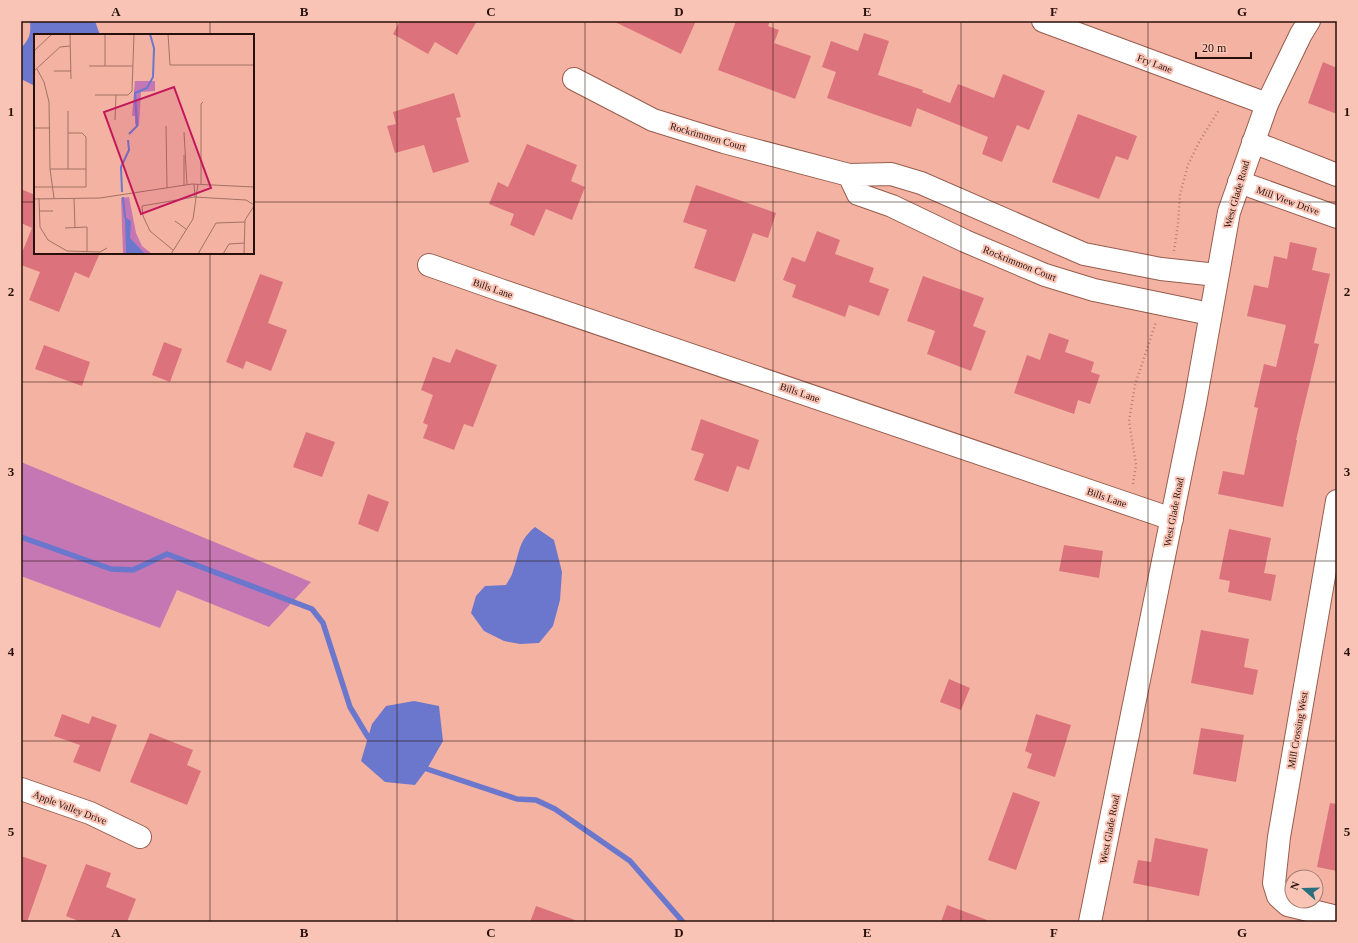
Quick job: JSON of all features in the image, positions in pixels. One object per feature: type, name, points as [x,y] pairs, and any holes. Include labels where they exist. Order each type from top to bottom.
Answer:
[{"type":"street","name":"Fry Lane","points":[[1043,21],[1267,104]]},
{"type":"street","name":"West Glade Road","points":[[1090,922],[1195,403],[1229,212],[1267,104],[1301,34],[1309,21]]},
{"type":"street","name":"Rockrimmon Court","points":[[574,79],[653,120],[724,142],[849,175],[891,174],[921,183],[1084,254],[1161,269],[1217,276]]},
{"type":"street","points":[[1253,142],[1337,175]]},
{"type":"street","name":"Rockrimmon Court","points":[[849,175],[858,194],[892,206],[965,241],[1039,273],[1094,290],[1210,314]]},
{"type":"street","name":"Mill View Drive","points":[[1239,182],[1337,217]]},
{"type":"street","points":[[965,241],[980,209]]},
{"type":"street","points":[[1039,273],[1051,240]]},
{"type":"street","points":[[1111,293],[1117,260]]},
{"type":"street","name":"Bills Lane","points":[[429,265],[1172,519]]},
{"type":"street","name":"Mill Crossing West","points":[[1337,501],[1279,837],[1274,882],[1278,896],[1288,905],[1337,917]]},
{"type":"street","name":"Apple Valley Drive","points":[[21,789],[90,813],[140,837]]},
{"type":"shaded area","points":[[21,462],[311,582],[269,627],[177,590],[160,628],[21,576]]},
{"type":"water","points":[[30,21],[95,21],[100,34],[34,34],[34,86],[21,79],[21,48],[29,36]]},
{"type":"water","points":[[535,527],[554,540],[562,572],[560,600],[553,626],[539,643],[520,644],[504,641],[484,631],[471,613],[476,596],[485,586],[506,585],[511,577],[522,542],[529,532]]},
{"type":"water","points":[[414,701],[439,706],[443,741],[427,769],[415,785],[385,782],[361,761],[372,724],[386,706]]},
{"type":"building","points":[[400,21],[477,21],[457,55],[435,42],[428,54],[393,34]]},
{"type":"building","points":[[613,21],[696,21],[681,54]]},
{"type":"building","points":[[736,21],[770,21],[768,26],[779,30],[774,43],[811,56],[795,99],[718,70]]},
{"type":"building","points":[[864,33],[889,41],[878,75],[923,90],[922,92],[950,103],[958,84],[994,98],[1003,74],[1045,91],[1029,130],[1017,125],[1002,162],[982,154],[988,137],[917,108],[911,127],[827,98],[836,72],[822,67],[831,41],[858,51]]},
{"type":"building","points":[[1323,62],[1337,68],[1337,114],[1308,103]]},
{"type":"building","points":[[454,93],[461,117],[456,118],[469,162],[433,173],[424,145],[395,153],[387,126],[396,124],[393,112]]},
{"type":"building","points":[[1078,114],[1137,136],[1128,160],[1116,156],[1099,199],[1052,182]]},
{"type":"building","points":[[527,144],[577,165],[571,181],[585,187],[572,220],[546,209],[534,236],[510,225],[514,214],[489,204],[498,182],[508,187]]},
{"type":"building","points":[[696,185],[776,213],[768,238],[753,233],[735,282],[694,268],[707,230],[683,222]]},
{"type":"building","points":[[21,189],[34,195],[34,254],[100,254],[89,278],[75,272],[59,312],[29,300],[40,272],[21,265],[21,255],[32,228],[21,223]]},
{"type":"building","points":[[817,231],[840,240],[835,254],[874,268],[869,282],[889,289],[879,316],[849,305],[845,317],[792,297],[796,285],[783,280],[792,257],[805,262]]},
{"type":"building","points":[[1290,242],[1317,248],[1312,270],[1330,274],[1314,343],[1319,344],[1296,440],[1283,507],[1218,494],[1223,471],[1244,475],[1258,408],[1254,407],[1264,364],[1276,367],[1286,325],[1247,316],[1254,285],[1268,288],[1274,256],[1287,259]]},
{"type":"building","points":[[260,274],[283,282],[268,323],[287,330],[271,371],[246,361],[243,369],[226,362]]},
{"type":"building","points":[[923,276],[984,298],[973,326],[986,331],[971,371],[927,354],[935,331],[907,321]]},
{"type":"building","points":[[1049,333],[1069,340],[1065,352],[1094,362],[1091,372],[1100,375],[1090,404],[1078,400],[1074,414],[1014,393],[1027,355],[1040,360]]},
{"type":"building","points":[[164,342],[182,349],[170,382],[152,375]]},
{"type":"building","points":[[44,345],[90,362],[82,386],[35,369]]},
{"type":"building","points":[[456,349],[497,365],[473,427],[464,424],[454,450],[423,438],[428,425],[423,423],[433,395],[421,390],[433,357],[450,363]]},
{"type":"building","points":[[701,419],[759,440],[749,470],[737,466],[728,492],[694,480],[704,454],[691,450]]},
{"type":"building","points":[[306,432],[335,442],[322,477],[293,467]]},
{"type":"building","points":[[368,494],[389,502],[378,532],[358,524]]},
{"type":"building","points":[[1229,529],[1271,538],[1264,573],[1276,575],[1271,601],[1228,592],[1230,581],[1219,579]]},
{"type":"building","points":[[1064,545],[1103,551],[1099,578],[1059,571]]},
{"type":"building","points":[[1201,630],[1249,639],[1244,667],[1258,670],[1253,695],[1191,683]]},
{"type":"building","points":[[949,679],[970,688],[961,710],[940,702]]},
{"type":"building","points":[[62,714],[89,724],[92,716],[117,725],[100,772],[73,762],[80,745],[54,736]]},
{"type":"building","points":[[1036,714],[1071,725],[1055,777],[1027,768],[1032,754],[1025,751]]},
{"type":"building","points":[[1201,728],[1244,735],[1236,782],[1193,774]]},
{"type":"building","points":[[150,733],[193,750],[187,765],[201,771],[187,805],[130,782]]},
{"type":"building","points":[[1013,792],[1040,802],[1016,870],[988,860]]},
{"type":"building","points":[[1330,803],[1337,804],[1337,871],[1317,867]]},
{"type":"building","points":[[1155,838],[1208,849],[1199,896],[1133,883],[1138,860],[1151,862]]},
{"type":"building","points":[[21,856],[47,865],[27,922],[21,922]]},
{"type":"building","points":[[86,864],[111,873],[106,887],[136,899],[127,922],[81,922],[66,916]]},
{"type":"building","points":[[947,905],[987,920],[987,922],[941,922]]},
{"type":"building","points":[[536,906],[575,920],[575,922],[530,922]]},
{"type":"waterway","points":[[21,537],[111,569],[133,570],[167,554],[312,609],[323,623],[350,707],[368,737],[374,740]]},
{"type":"waterway","points":[[422,766],[517,799],[536,800],[555,809],[630,861],[683,922]]}]
